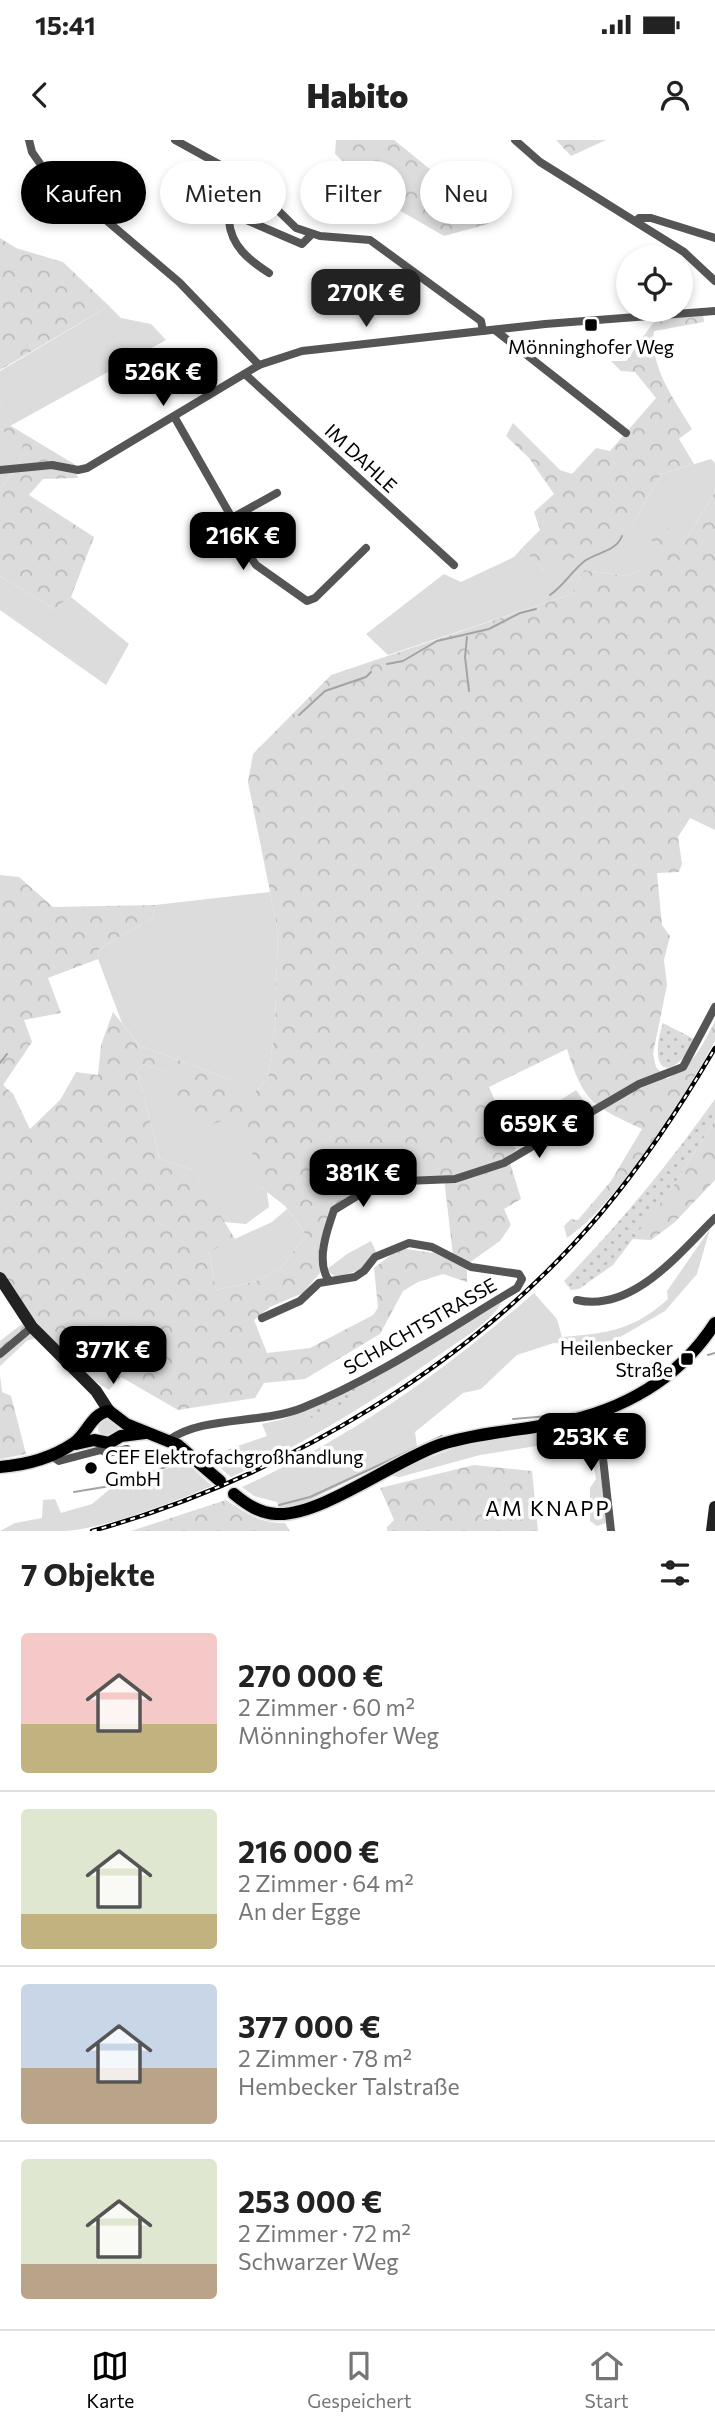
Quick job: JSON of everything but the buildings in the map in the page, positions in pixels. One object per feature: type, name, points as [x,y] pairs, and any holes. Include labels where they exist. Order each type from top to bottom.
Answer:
[{"type":"main road","points":[[234,1494],[249,1506],[267,1513],[298,1512],[440,1445],[487,1433],[556,1424],[598,1413],[631,1400],[666,1378],[687,1359],[715,1324]]},
{"type":"main road","points":[[100,1417],[122,1422],[169,1440],[187,1451],[220,1481]]},
{"type":"main road","points":[[99,1440],[100,1417]]},
{"type":"main road","points":[[71,1445],[100,1417]]},
{"type":"main road","points":[[121,1436],[122,1422]]},
{"type":"main road","points":[[0,1467],[23,1465],[71,1445],[99,1440],[112,1442],[121,1436],[145,1433]]},
{"type":"street","points":[[29,140],[32,152],[41,165],[179,282],[260,365]]},
{"type":"street","points":[[175,140],[246,179],[296,228],[311,235],[370,240],[481,321],[483,331]]},
{"type":"street","points":[[515,140],[549,168],[684,252],[715,281]]},
{"type":"street","points":[[269,273],[250,260],[233,239],[229,221],[231,218],[244,219],[302,244],[311,235]]},
{"type":"street","points":[[636,221],[639,218],[651,218],[715,238]]},
{"type":"street","points":[[0,470],[52,465],[87,468],[260,365],[302,351],[483,331],[715,312]]},
{"type":"street","points":[[495,330],[626,433]]},
{"type":"street","name":"IM DAHLE","points":[[246,375],[454,565]]},
{"type":"street","points":[[175,418],[232,518],[240,542],[256,565],[307,601],[315,598],[366,548]]},
{"type":"street","points":[[232,518],[277,492]]},
{"type":"street","points":[[328,1279],[324,1270],[324,1241],[334,1210],[380,1182],[444,1180],[482,1172],[504,1163],[639,1084],[683,1067],[715,1007]]},
{"type":"street","points":[[577,1300],[589,1303],[606,1300],[631,1290],[668,1265],[715,1218]]},
{"type":"street","name":"SCHACHTSTRASSE","points":[[169,1440],[190,1428],[275,1417],[327,1397],[517,1288],[522,1279],[519,1274],[471,1267],[432,1247],[409,1243],[385,1251],[355,1277],[328,1279],[313,1287],[300,1301],[262,1318]]},
{"type":"street","points":[[0,1278],[32,1326],[88,1383],[100,1417]]},
{"type":"street","points":[[0,1354],[32,1326]]},
{"type":"street","points":[[598,1413],[611,1531]]},
{"type":"street","points":[[51,1455],[59,1461],[101,1450],[107,1453],[127,1449]]},
{"type":"street","points":[[712,1531],[715,1507]]},
{"type":"green space","points":[[336,140],[394,140],[420,161],[420,222],[406,214],[406,161],[342,161],[335,154]]},
{"type":"green space","points":[[556,140],[606,140],[571,156]]},
{"type":"green space","points":[[423,224],[488,224],[444,236]]},
{"type":"green space","points":[[0,238],[16,248],[63,262],[109,306],[0,370]]},
{"type":"green space","points":[[109,306],[121,318],[151,324],[166,340],[10,426],[0,402],[0,371]]},
{"type":"green space","points":[[703,314],[704,322],[654,331],[653,344],[664,382],[692,429],[679,439],[694,464],[661,474],[633,524],[595,549],[544,571],[522,548],[540,530],[534,512],[554,494],[529,458],[506,436],[513,423],[560,470],[572,474],[596,448],[610,451],[656,398],[635,372],[621,371],[611,361],[626,361],[654,322],[693,322],[693,315]]},
{"type":"green space","points":[[0,402],[11,426],[74,464],[78,478],[43,479],[29,495],[94,537],[71,597],[54,609],[0,576],[0,490],[17,467],[23,444],[0,429]]},
{"type":"green space","points":[[0,429],[24,444],[17,467],[0,490]]},
{"type":"green space","points":[[711,459],[715,463],[715,492],[684,543],[665,526],[665,557],[628,576],[584,570],[572,594],[388,655],[366,634],[444,574],[461,582],[514,557],[522,548],[544,571],[633,524],[661,474]]},
{"type":"green space","points":[[715,492],[715,830],[690,818],[678,837],[682,864],[679,872],[657,873],[662,925],[670,936],[664,960],[667,985],[653,1054],[656,1067],[667,1079],[684,1068],[701,1047],[715,1021],[715,1041],[687,1090],[648,1148],[607,1201],[567,1238],[564,1226],[571,1219],[578,1220],[611,1181],[642,1129],[592,1100],[579,1081],[567,1049],[489,1087],[516,1150],[508,1156],[521,1199],[504,1209],[511,1225],[500,1241],[469,1263],[453,1256],[444,1178],[379,1180],[331,1209],[321,1249],[320,1273],[303,1293],[270,1307],[254,1320],[267,1353],[310,1348],[373,1315],[378,1308],[374,1268],[400,1248],[434,1253],[467,1268],[467,1282],[443,1274],[418,1282],[403,1291],[380,1334],[305,1379],[264,1383],[255,1398],[178,1410],[121,1377],[109,1390],[92,1379],[48,1337],[0,1272],[0,875],[19,877],[53,907],[155,905],[152,918],[99,949],[98,959],[48,978],[61,1013],[24,1020],[32,1042],[3,1085],[13,1094],[30,1129],[60,1100],[76,1072],[98,1075],[101,1045],[113,1012],[139,1045],[231,1080],[246,1095],[242,1115],[199,1125],[187,1115],[171,1091],[175,1074],[143,1064],[137,1071],[160,1159],[193,1170],[235,1239],[209,1252],[216,1290],[257,1281],[281,1268],[306,1235],[285,1206],[258,1185],[248,1127],[253,1094],[268,1078],[275,1027],[278,932],[248,782],[253,754],[331,675],[572,594],[584,570],[628,576],[664,557],[650,538],[665,525],[684,543]]},
{"type":"green space","points":[[0,576],[54,609],[71,597],[129,644],[106,685],[0,610]]},
{"type":"green space","points":[[270,892],[278,932],[275,1027],[268,1078],[253,1094],[258,1185],[267,1192],[269,1207],[246,1224],[224,1222],[193,1170],[160,1159],[137,1071],[143,1064],[176,1074],[231,1080],[139,1045],[122,1023],[98,959],[99,949],[152,918],[155,905]]},
{"type":"green space","points":[[663,1023],[696,1040],[686,1055],[669,1068],[659,1061],[659,1039]]},
{"type":"green space","points":[[576,1090],[586,1104],[563,1120],[553,1105]]},
{"type":"green space","points":[[715,1099],[715,1120],[673,1186],[613,1265],[579,1289],[571,1290],[564,1281],[643,1193]]},
{"type":"green space","points":[[715,1120],[715,1180],[674,1223],[651,1240],[632,1239],[673,1186]]},
{"type":"green space","points":[[287,1209],[306,1235],[281,1268],[257,1281],[216,1290],[209,1251],[272,1222]]},
{"type":"green space","points":[[710,1229],[697,1274],[665,1311],[615,1340],[579,1346],[554,1343],[517,1355],[481,1389],[463,1393],[415,1432],[417,1447],[302,1504],[279,1508],[277,1502],[254,1496],[242,1487],[320,1447],[395,1401],[466,1349],[534,1293],[557,1319],[562,1337],[619,1329],[643,1318],[668,1299],[667,1291]]},
{"type":"green space","points":[[371,1241],[377,1254],[360,1270],[336,1277],[326,1270],[347,1254]]},
{"type":"green space","points":[[502,1302],[484,1323],[419,1369],[287,1450],[231,1477],[211,1460],[229,1449],[267,1436],[262,1424],[284,1419],[307,1409],[311,1417],[379,1379],[375,1373]]},
{"type":"green space","points":[[23,1323],[35,1339],[28,1340],[0,1366],[0,1341]]},
{"type":"green space","points":[[375,1373],[379,1379],[344,1403],[311,1418],[307,1409]]},
{"type":"green space","points":[[0,1375],[2,1392],[11,1396],[26,1454],[0,1459]]},
{"type":"green space","points":[[104,1418],[112,1418],[118,1428],[112,1438],[104,1438],[98,1432],[98,1424]]},
{"type":"green space","points":[[595,1425],[606,1523],[597,1526],[590,1521],[590,1488],[596,1479],[589,1439],[566,1444],[557,1453],[537,1446],[480,1455],[400,1477],[392,1476],[392,1472],[475,1440]]},
{"type":"green space","points":[[186,1462],[212,1486],[102,1525],[66,1531],[0,1531],[15,1523],[42,1518],[43,1500],[55,1499],[61,1513],[92,1504],[110,1489]]},
{"type":"green space","points":[[474,1465],[532,1471],[538,1531],[387,1531],[387,1527],[394,1520],[380,1488]]},
{"type":"green space","points":[[226,1500],[261,1520],[285,1523],[290,1531],[131,1531]]},
{"type":"waterway","points":[[550,595],[581,564],[616,545],[622,536]]},
{"type":"waterway","points":[[387,664],[403,661],[437,641],[489,629],[520,613],[536,609]]},
{"type":"waterway","points":[[467,637],[465,657],[469,691]]},
{"type":"waterway","points":[[299,715],[325,691],[366,677],[371,672]]},
{"type":"waterway","points":[[0,1063],[7,1054]]},
{"type":"waterway","points":[[708,1355],[715,1353]]},
{"type":"waterway","points":[[513,1419],[549,1416]]},
{"type":"waterway","points":[[279,1505],[310,1497],[442,1436]]},
{"type":"waterway","points":[[74,1492],[110,1486],[181,1462]]},
{"type":"railway","points":[[92,1531],[163,1508],[234,1480],[303,1447],[370,1409],[434,1366],[494,1319],[550,1268],[601,1213],[661,1133],[715,1048]]},
{"type":"place","name":"Mönninghofer Weg","points":[[591,325]]},
{"type":"place","name":"Heilenbecker Straße","points":[[687,1359]]},
{"type":"place","name":"CEF Elektrofachgroßhandlung GmbH","points":[[91,1468]]},
{"type":"district","name":"AM KNAPP","points":[[548,1509]]}]
